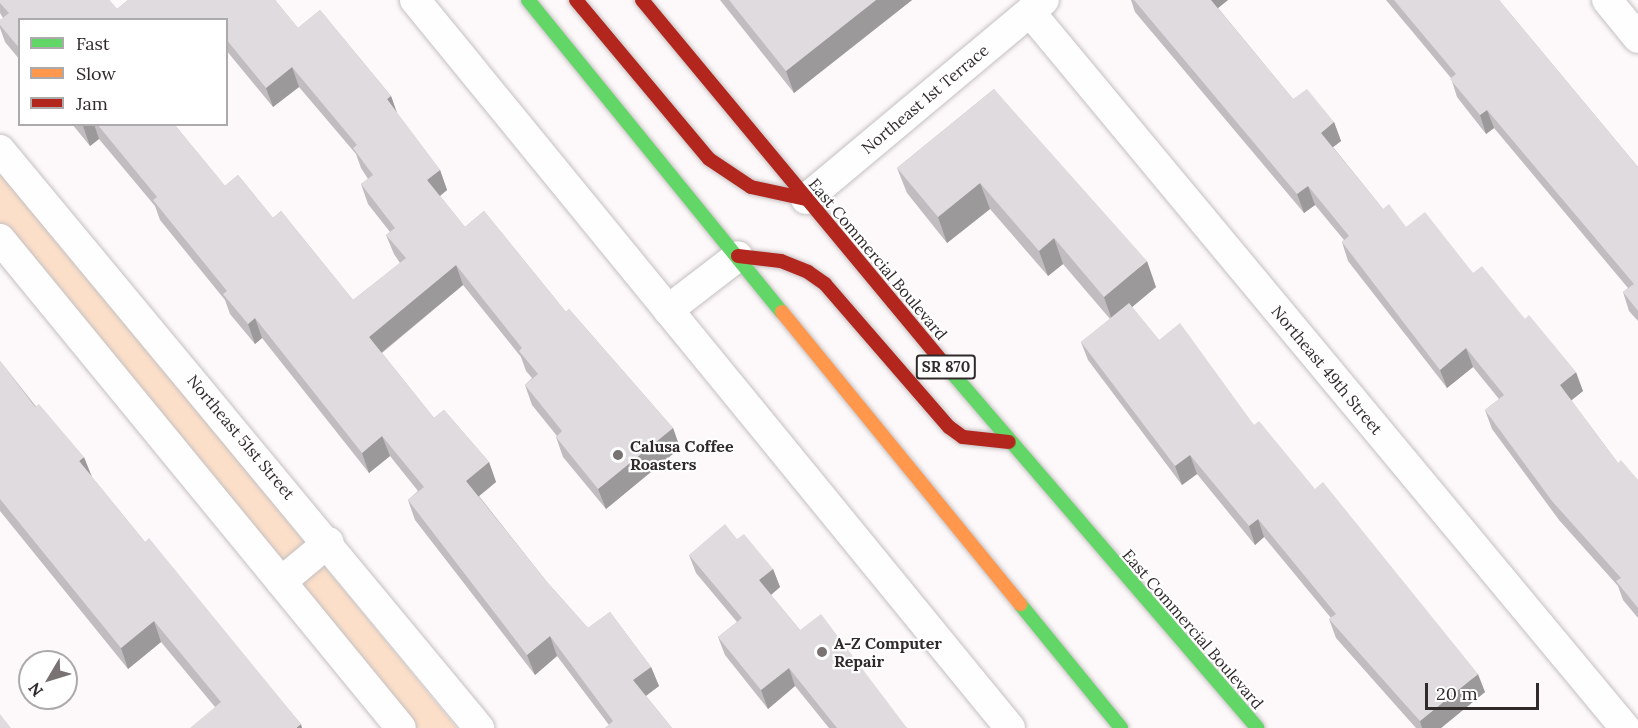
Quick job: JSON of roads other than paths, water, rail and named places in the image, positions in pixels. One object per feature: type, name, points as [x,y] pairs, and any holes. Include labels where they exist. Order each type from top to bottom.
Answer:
[{"type":"main road","points":[[528,0],[1121,728]]},
{"type":"main road","points":[[576,0],[709,159],[751,187],[806,199]]},
{"type":"main road","name":"East Commercial Boulevard","points":[[642,0],[1009,442],[1257,728]]},
{"type":"main road","points":[[738,256],[781,261],[808,272],[825,284],[949,427],[963,437],[1009,442]]},
{"type":"street","points":[[415,0],[1010,728]]},
{"type":"street","points":[[1607,0],[1638,38]]},
{"type":"street","name":"Northeast 1st Terrace","points":[[806,199],[1037,6]]},
{"type":"street","name":"Northeast 49th Street","points":[[1037,6],[1625,728]]},
{"type":"street","name":"Northeast 51st Street","points":[[0,150],[329,542],[479,728]]},
{"type":"street","points":[[0,239],[401,728]]},
{"type":"street","points":[[668,310],[738,256]]},
{"type":"street","points":[[281,582],[329,542]]},
{"type":"place","name":"Calusa Coffee Roasters","points":[[618,455]]},
{"type":"place","name":"A-Z Computer Repair","points":[[822,652]]}]
